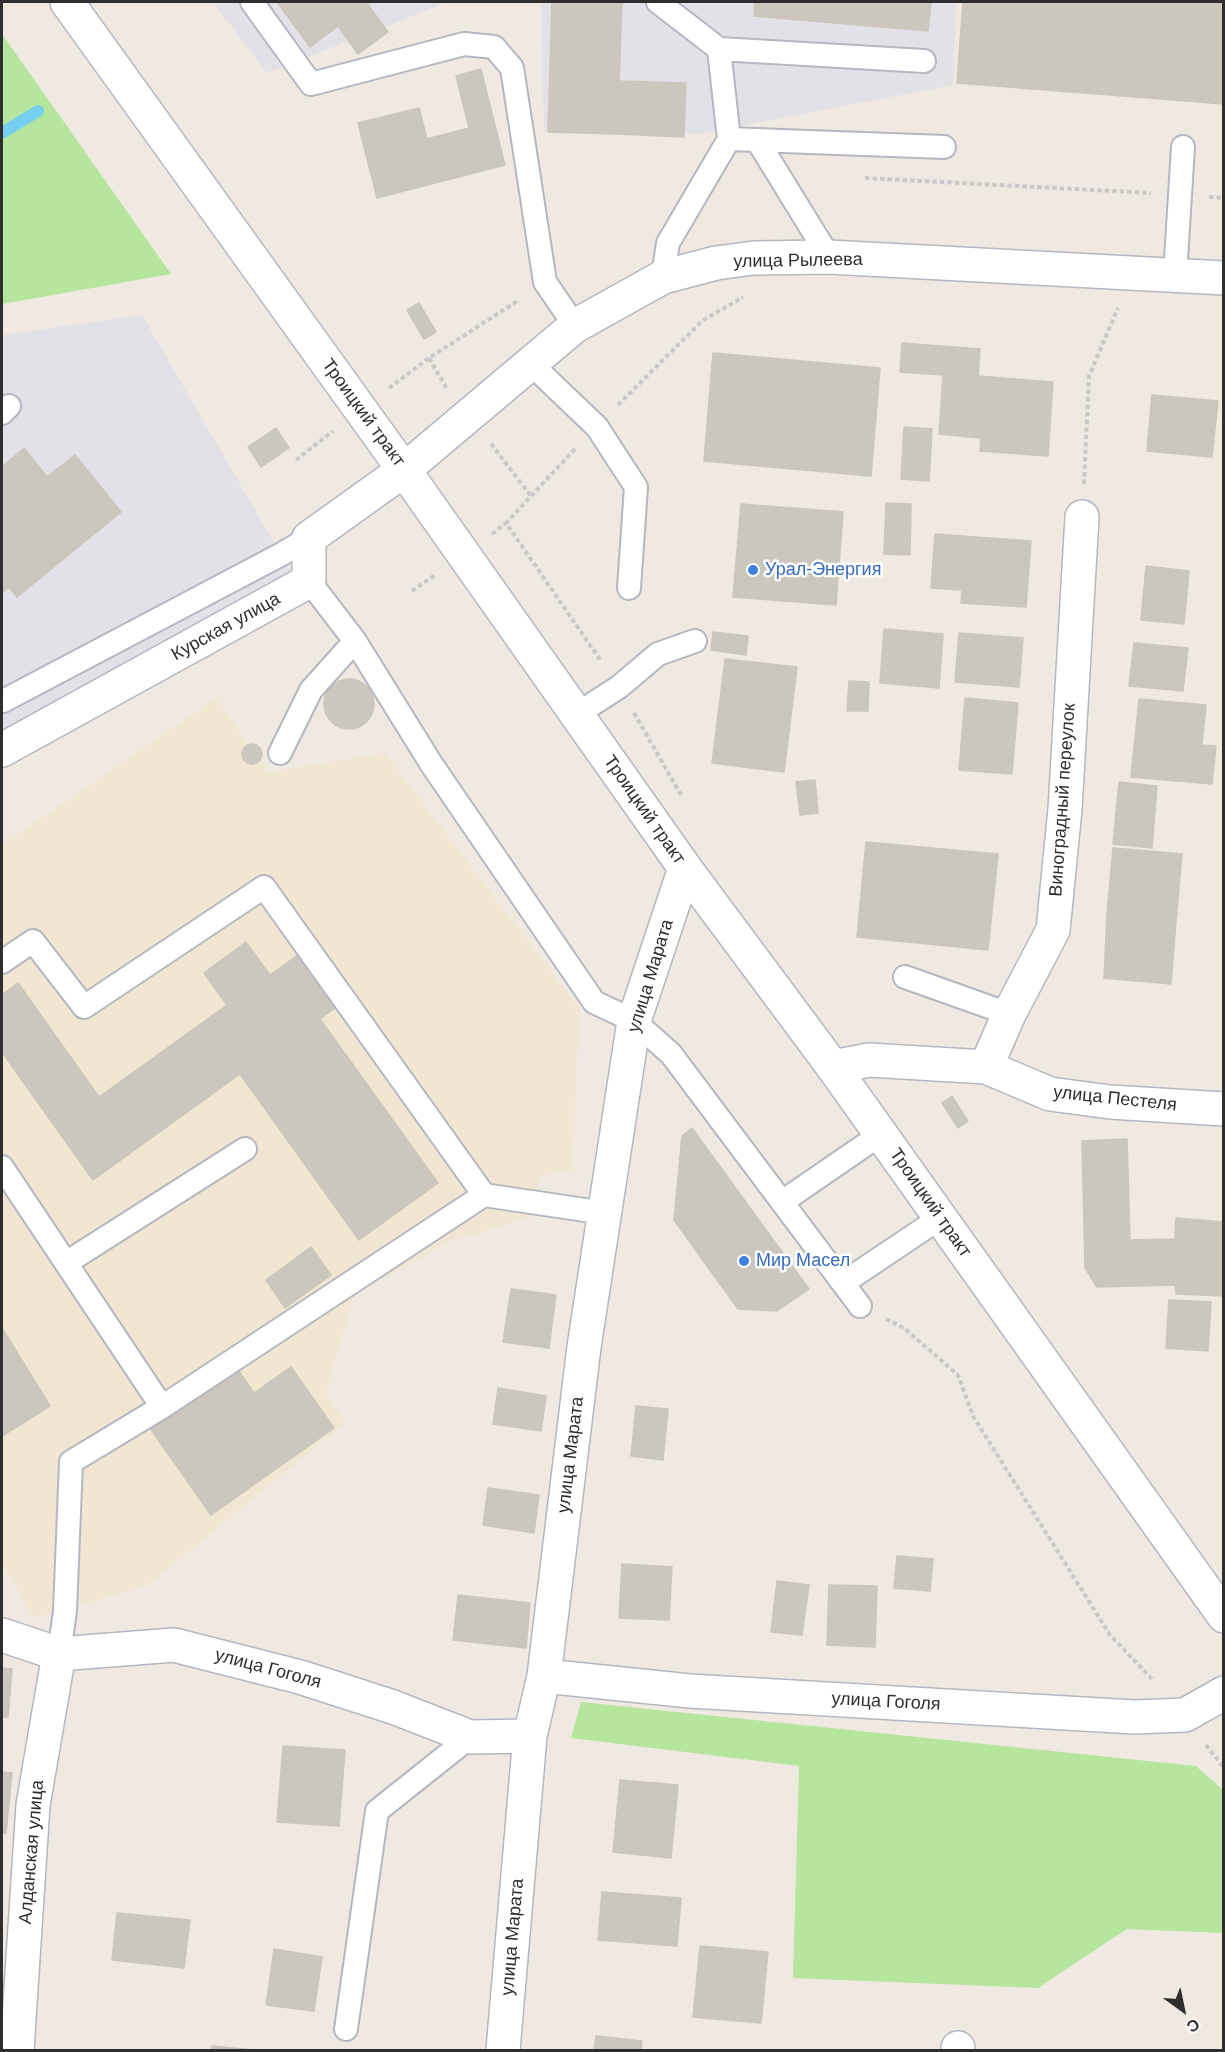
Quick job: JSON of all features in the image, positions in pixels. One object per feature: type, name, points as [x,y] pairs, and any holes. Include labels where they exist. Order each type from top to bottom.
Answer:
[{"type":"street","name":"Троицкий тракт","points":[[67,2],[405,470],[685,868],[833,1067],[1224,1616]]},
{"type":"street","name":"улица Рылеева","points":[[405,470],[574,326],[663,277],[716,263],[754,258],[829,257],[1224,278]]},
{"type":"street","points":[[309,581],[309,538],[405,470]]},
{"type":"street","name":"Виноградный переулок","points":[[986,1067],[1009,1014],[1053,930],[1065,809],[1082,517]]},
{"type":"street","name":"Курская улица","points":[[2,750],[309,581]]},
{"type":"street","name":"улица Марата","points":[[503,2050],[530,1736],[544,1676],[584,1347],[634,1021],[685,868]]},
{"type":"street","name":"улица Пестеля","points":[[833,1067],[869,1060],[986,1067],[1050,1095],[1110,1102],[1224,1109]]},
{"type":"street","name":"улица Гоголя","points":[[2,1635],[59,1654],[174,1644],[300,1677],[393,1707],[470,1737],[530,1736]]},
{"type":"street","name":"Алданская улица","points":[[17,2050],[33,1805],[59,1654]]},
{"type":"street","name":"улица Гоголя","points":[[544,1676],[713,1692],[1134,1717],[1185,1715],[1224,1693]]},
{"type":"lane","points":[[252,2],[311,84],[464,44],[494,47],[512,68],[545,282],[574,326]]},
{"type":"lane","points":[[658,2],[719,49],[924,61]]},
{"type":"lane","points":[[663,277],[668,243],[729,139],[719,49]]},
{"type":"lane","points":[[729,139],[944,147]]},
{"type":"lane","points":[[757,140],[829,257]]},
{"type":"lane","points":[[1175,275],[1183,147]]},
{"type":"lane","points":[[530,363],[597,427],[636,487],[629,588]]},
{"type":"lane","points":[[2,700],[95,653],[309,538]]},
{"type":"lane","points":[[309,581],[355,641],[432,765],[594,1002],[634,1021],[671,1054],[860,1306]]},
{"type":"lane","points":[[280,753],[311,690],[355,641]]},
{"type":"lane","points":[[576,714],[619,687],[658,654],[695,641]]},
{"type":"lane","points":[[2,962],[33,941],[84,1008],[264,887],[484,1196]]},
{"type":"lane","points":[[905,977],[1009,1014]]},
{"type":"lane","points":[[782,1202],[881,1134]]},
{"type":"lane","points":[[66,1263],[245,1149]]},
{"type":"lane","points":[[2,1167],[162,1407]]},
{"type":"lane","points":[[59,1654],[65,1611],[71,1462],[162,1407],[484,1196],[605,1213]]},
{"type":"lane","points":[[843,1283],[940,1218]]},
{"type":"lane","points":[[346,2029],[377,1810],[470,1737]]},
{"type":"path","points":[[860,177],[1224,198]]},
{"type":"path","points":[[296,460],[429,358],[545,282]]},
{"type":"path","points":[[683,799],[619,687],[506,524],[597,427],[702,321],[743,297]]},
{"type":"path","points":[[1082,517],[1089,376],[1122,299]]},
{"type":"path","points":[[860,1306],[903,1328],[958,1375],[973,1416],[1110,1635],[1185,1715],[1224,1768]]},
{"type":"shaded area","points":[[213,2],[448,2],[267,73]]},
{"type":"shaded area","points":[[541,2],[956,2],[953,85],[698,134],[544,131]]},
{"type":"shaded area","points":[[142,315],[291,572],[2,730],[2,335]]},
{"type":"shaded area","points":[[216,698],[268,772],[385,753],[579,1008],[573,1170],[539,1176],[528,1218],[449,1242],[354,1295],[326,1392],[346,1422],[147,1586],[34,1618],[2,1563],[2,845]]},
{"type":"green space","points":[[2,34],[171,274],[2,304]]},
{"type":"green space","points":[[581,1702],[1196,1766],[1223,1790],[1223,1933],[1127,1929],[1038,1988],[793,1978],[799,1766],[571,1738]]},
{"type":"building","points":[[277,2],[366,2],[388,32],[358,54],[338,26],[310,47]]},
{"type":"building","points":[[552,2],[622,2],[617,134],[548,132]]},
{"type":"building","points":[[755,2],[931,2],[928,31],[754,16]]},
{"type":"building","points":[[963,2],[1224,2],[1224,104],[957,83]]},
{"type":"building","points":[[481,69],[505,165],[377,198],[358,123],[419,108],[427,139],[469,128],[456,76]]},
{"type":"building","points":[[619,81],[686,83],[684,137],[617,134]]},
{"type":"building","points":[[419,303],[436,332],[424,339],[407,310]]},
{"type":"building","points":[[902,343],[980,349],[978,376],[1053,382],[1048,456],[980,451],[981,438],[939,434],[943,375],[900,372]]},
{"type":"building","points":[[713,353],[880,368],[871,476],[704,461]]},
{"type":"building","points":[[1152,395],[1218,401],[1212,457],[1147,451]]},
{"type":"building","points":[[904,427],[932,429],[929,481],[901,479]]},
{"type":"building","points":[[276,428],[289,448],[261,467],[248,447]]},
{"type":"building","points":[[24,448],[47,477],[75,455],[121,512],[17,597],[9,587],[2,593],[2,467]]},
{"type":"building","points":[[886,503],[911,504],[910,555],[884,554]]},
{"type":"building","points":[[741,504],[843,512],[836,605],[733,597]]},
{"type":"building","points":[[935,534],[1031,541],[1026,607],[961,603],[962,590],[931,588]]},
{"type":"building","points":[[1146,566],[1189,571],[1184,624],[1141,620]]},
{"type":"building","points":[[884,629],[943,634],[939,688],[880,683]]},
{"type":"building","points":[[713,632],[748,636],[746,655],[711,650]]},
{"type":"building","points":[[959,633],[1023,638],[1019,687],[955,682]]},
{"type":"building","points":[[1134,643],[1188,648],[1183,691],[1129,686]]},
{"type":"building","points":[[725,659],[797,667],[784,772],[712,763]]},
{"type":"building","points":[[349,679],[367,686],[374,704],[367,722],[349,729],[331,722],[324,704],[331,686]]},
{"type":"building","points":[[849,681],[869,682],[868,711],[847,711]]},
{"type":"building","points":[[965,698],[1018,703],[1012,774],[959,770]]},
{"type":"building","points":[[1139,699],[1206,705],[1202,745],[1216,746],[1212,784],[1131,777]]},
{"type":"building","points":[[252,744],[259,747],[262,754],[259,761],[252,764],[245,761],[242,754],[245,747]]},
{"type":"building","points":[[815,780],[818,813],[800,815],[796,782]]},
{"type":"building","points":[[1119,782],[1157,786],[1152,848],[1113,844]]},
{"type":"building","points":[[866,842],[998,854],[988,950],[857,937]]},
{"type":"building","points":[[1113,848],[1182,854],[1176,921],[1107,915]]},
{"type":"building","points":[[1107,915],[1176,921],[1104,978]]},
{"type":"building","points":[[1176,921],[1171,984],[1104,978]]},
{"type":"building","points":[[246,942],[270,975],[298,955],[336,1007],[320,1019],[438,1183],[359,1240],[240,1074],[93,1180],[2,1052],[2,995],[18,983],[99,1097],[227,1005],[204,973]]},
{"type":"building","points":[[952,1096],[968,1121],[958,1128],[942,1103]]},
{"type":"building","points":[[692,1128],[809,1289],[777,1311],[738,1309],[674,1220],[682,1136]]},
{"type":"building","points":[[1127,1139],[1130,1240],[1175,1239],[1176,1218],[1224,1222],[1224,1296],[1176,1294],[1175,1285],[1097,1287],[1085,1268],[1082,1141]]},
{"type":"building","points":[[311,1247],[331,1275],[285,1308],[266,1280]]},
{"type":"building","points":[[511,1289],[556,1295],[549,1348],[503,1342]]},
{"type":"building","points":[[1169,1300],[1211,1302],[1208,1351],[1166,1348]]},
{"type":"building","points":[[2,1328],[50,1406],[2,1436]]},
{"type":"building","points":[[236,1367],[254,1393],[291,1367],[334,1428],[211,1515],[150,1428]]},
{"type":"building","points":[[498,1388],[546,1396],[541,1431],[493,1424]]},
{"type":"building","points":[[636,1406],[668,1409],[663,1460],[631,1456]]},
{"type":"building","points":[[488,1488],[539,1495],[534,1533],[483,1525]]},
{"type":"building","points":[[897,1556],[933,1559],[930,1591],[894,1588]]},
{"type":"building","points":[[622,1564],[672,1567],[669,1620],[619,1618]]},
{"type":"building","points":[[777,1581],[809,1585],[802,1635],[771,1632]]},
{"type":"building","points":[[829,1585],[877,1586],[875,1647],[827,1645]]},
{"type":"building","points":[[458,1595],[530,1603],[526,1648],[453,1640]]},
{"type":"building","points":[[2,1668],[12,1669],[8,1717],[2,1717]]},
{"type":"building","points":[[283,1746],[345,1750],[339,1826],[277,1822]]},
{"type":"building","points":[[2,1772],[12,1773],[6,1833],[2,1833]]},
{"type":"building","points":[[620,1780],[678,1785],[671,1858],[613,1852]]},
{"type":"building","points":[[602,1892],[681,1898],[677,1946],[598,1940]]},
{"type":"building","points":[[117,1913],[190,1920],[184,1968],[112,1960]]},
{"type":"building","points":[[700,1946],[768,1952],[761,2023],[693,2017]]},
{"type":"building","points":[[274,1949],[322,1957],[314,2011],[266,2005]]},
{"type":"building","points":[[596,2036],[642,2041],[641,2050],[594,2050]]},
{"type":"building","points":[[212,2046],[254,2050],[211,2050]]},
{"type":"waterway","points":[[2,133],[38,111]]},
{"type":"place","name":"Урал-Энергия","points":[[753,570]]},
{"type":"place","name":"Мир Масел","points":[[744,1261]]}]
